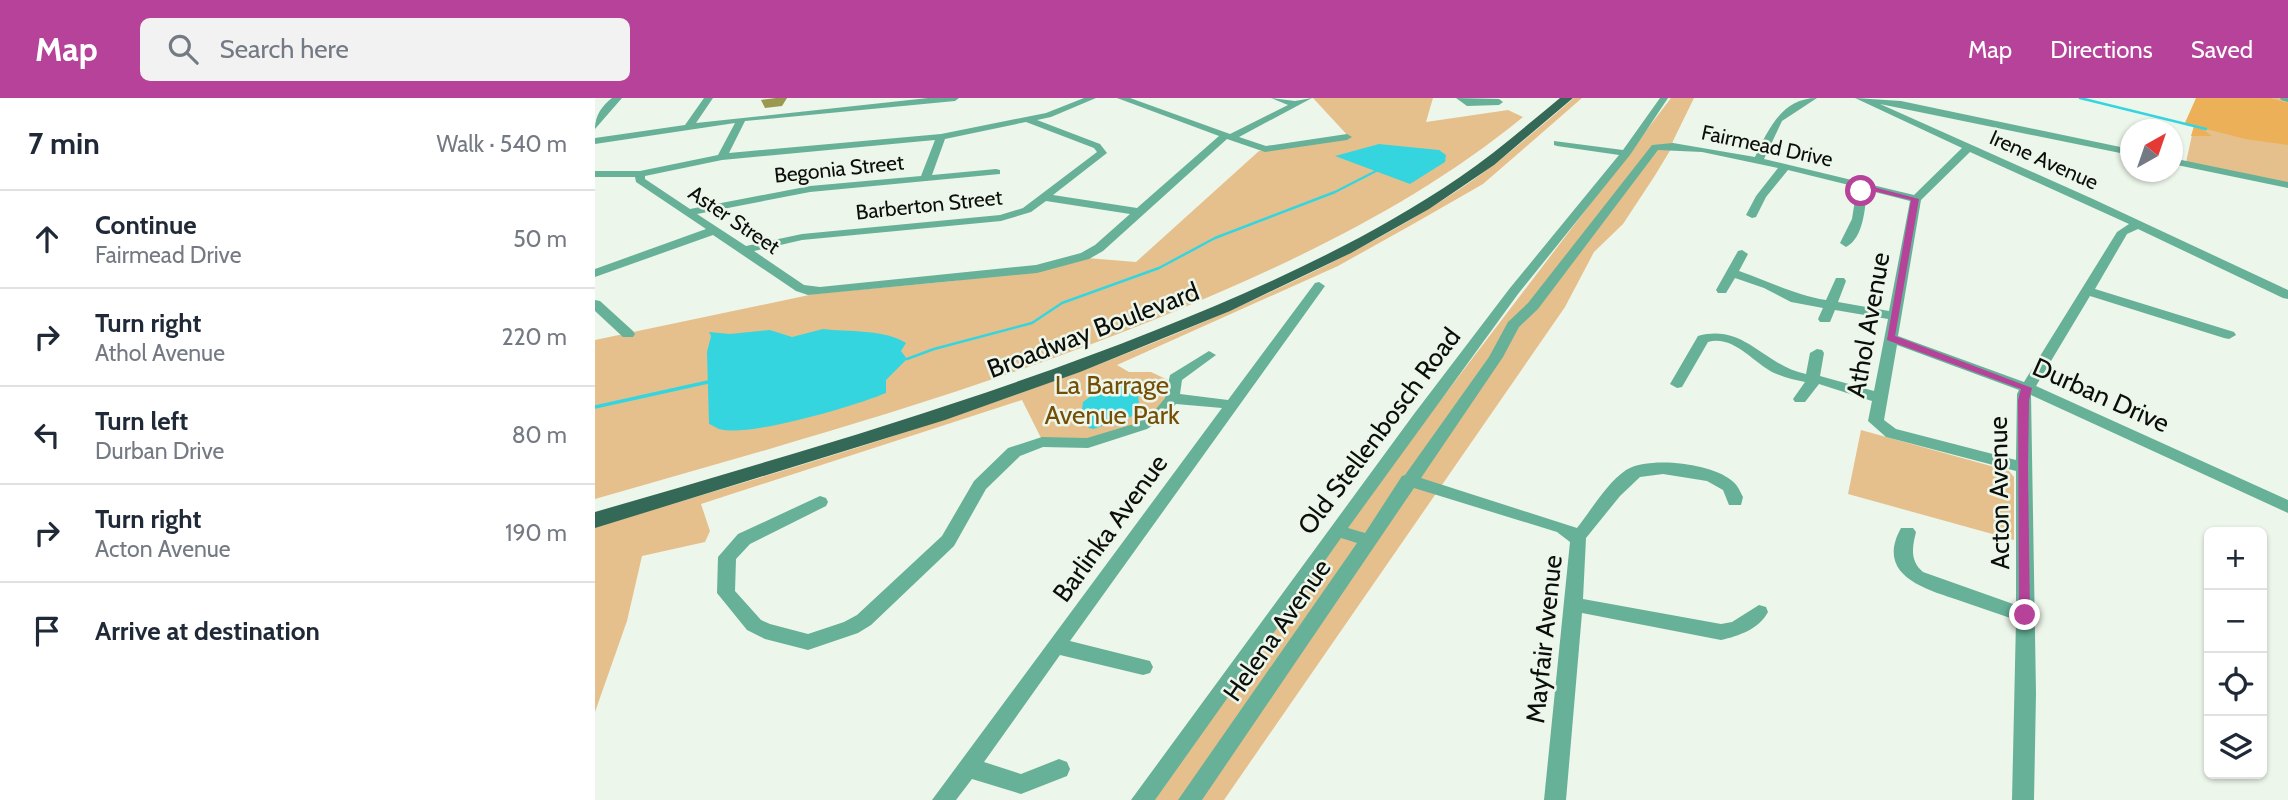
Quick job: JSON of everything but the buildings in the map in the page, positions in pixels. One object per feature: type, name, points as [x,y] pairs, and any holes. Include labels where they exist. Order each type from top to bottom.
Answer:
[{"type":"main road","name":"Broadway Boulevard","points":[[595,506],[827,439],[970,393],[1193,309],[1297,262],[1402,207],[1475,161],[1553,98]]},
{"type":"main road","name":"Broadway Boulevard","points":[[595,520],[846,447],[1085,364],[1223,309],[1307,269],[1410,214],[1491,161],[1567,98]]},
{"type":"street","points":[[595,126],[608,106],[618,98]]},
{"type":"street","points":[[688,126],[709,98]]},
{"type":"street","points":[[840,109],[839,105],[848,98]]},
{"type":"street","points":[[595,141],[876,102],[955,98]]},
{"type":"street","name":"Aster Street","points":[[1092,98],[1029,120],[941,137],[722,157],[640,174],[640,180],[804,290],[820,291],[1049,266],[1095,251],[1229,136],[1308,98]]},
{"type":"street","points":[[1121,98],[1268,149],[1347,138]]},
{"type":"street","points":[[1275,98],[1296,104]]},
{"type":"street","points":[[1460,98],[1468,103],[1499,102]]},
{"type":"street","name":"Old Stellenbosch Road","points":[[1142,800],[1419,417],[1626,153],[1664,98]]},
{"type":"street","points":[[1757,162],[1777,119],[1813,98]]},
{"type":"street","points":[[1864,100],[1892,102],[2120,150]]},
{"type":"street","name":"Irene Avenue","points":[[1864,100],[2139,224],[2288,295]]},
{"type":"street","points":[[595,109],[608,106]]},
{"type":"street","points":[[722,157],[742,119]]},
{"type":"street","name":"Barberton Street","points":[[744,250],[802,237],[1009,217],[1027,210],[1102,151],[1097,146],[1029,120]]},
{"type":"street","points":[[925,178],[941,137]]},
{"type":"street","points":[[1603,149],[1611,138]]},
{"type":"street","points":[[1557,143],[1626,153]]},
{"type":"street","name":"Fairmead Drive","points":[[1653,149],[1668,145],[1757,162],[1916,199]]},
{"type":"street","points":[[1916,199],[1962,152],[1970,148]]},
{"type":"street","name":"Helena Avenue","points":[[1189,800],[1408,480],[1496,357],[1513,325],[1532,306],[1653,149]]},
{"type":"street","points":[[2183,163],[2288,185]]},
{"type":"street","points":[[1752,215],[1761,196],[1784,168]]},
{"type":"street","name":"Begonia Street","points":[[688,212],[800,190],[996,173]]},
{"type":"street","points":[[595,174],[640,174]]},
{"type":"street","points":[[1605,179],[1627,184]]},
{"type":"street","points":[[1846,243],[1858,219],[1862,186]]},
{"type":"street","points":[[1044,197],[1138,212]]},
{"type":"street","name":"Athol Avenue","points":[[1916,199],[1876,421],[1885,431],[2022,467]]},
{"type":"street","name":"Acton Avenue","points":[[2023,800],[2023,400],[2026,388],[2123,232],[2139,224]]},
{"type":"street","points":[[595,273],[715,230]]},
{"type":"street","points":[[1722,290],[1742,254]]},
{"type":"street","points":[[1532,270],[1556,275]]},
{"type":"street","points":[[1730,272],[1768,285],[1792,298],[1894,316]]},
{"type":"street","points":[[1825,319],[1840,281]]},
{"type":"street","name":"Barlinka Avenue","points":[[943,800],[1319,286]]},
{"type":"street","points":[[2088,291],[2228,335]]},
{"type":"street","points":[[595,304],[628,334]]},
{"type":"street","points":[[1677,384],[1703,339],[1711,336],[1741,344],[1785,373],[1840,384],[1879,398]]},
{"type":"street","name":"Durban Drive","points":[[1890,338],[2026,388],[2288,507]]},
{"type":"street","points":[[1800,399],[1811,387],[1817,354]]},
{"type":"street","points":[[820,502],[744,539],[729,553],[726,561],[726,593],[759,629],[808,642],[856,626],[948,541],[979,485],[1014,452],[1036,443],[1088,443],[1134,429],[1157,417],[1172,399],[1175,378],[1209,355]]},
{"type":"street","points":[[1172,399],[1196,399],[1232,405]]},
{"type":"street","points":[[1419,417],[1447,425]]},
{"type":"street","points":[[1576,536],[1583,532],[1630,476],[1646,468],[1715,477],[1729,487],[1735,501]]},
{"type":"street","name":"Mayfair Avenue","points":[[1408,480],[1563,528],[1576,536],[1580,545],[1555,800]]},
{"type":"street","points":[[1336,530],[1369,540]]},
{"type":"street","points":[[1907,532],[1902,554],[1912,575],[1924,582],[2025,615]]},
{"type":"street","points":[[1573,604],[1721,632],[1737,629],[1759,612]]},
{"type":"street","points":[[1056,646],[1143,667]]},
{"type":"street","points":[[967,767],[1018,792],[1059,769]]},
{"type":"green space","points":[[1313,98],[1433,98],[1426,122],[1508,110],[1523,117],[1454,168],[1343,234],[1227,289],[1150,321],[994,379],[915,405],[595,499],[595,340],[814,294],[953,281],[1087,258],[1136,262],[1259,151],[1350,138]]},
{"type":"green space","name":"La Barrage Avenue Park","points":[[1574,98],[1582,98],[1483,184],[1338,266],[1117,365],[1129,372],[1151,372],[1168,380],[1167,398],[1157,411],[1130,427],[1091,439],[1041,438],[1022,400],[701,504],[710,531],[705,542],[642,556],[627,621],[595,712],[595,527],[964,413],[1108,361],[1218,316],[1331,263],[1439,203],[1499,161]]},
{"type":"green space","points":[[1671,98],[1694,98],[1671,149],[1654,177],[1623,224],[1594,252],[1565,307],[1224,800],[1150,800],[1433,410]]},
{"type":"green space","points":[[2197,98],[2279,98],[2288,101],[2288,184],[2186,162],[2194,126],[2185,123]]},
{"type":"green space","points":[[1861,430],[2009,471],[2014,477],[2014,540],[1848,494]]},
{"type":"shaded area","points":[[2196,98],[2270,98],[2288,103],[2288,145],[2245,139],[2206,129],[2212,136],[2191,136],[2194,126],[2185,123]]},
{"type":"water","points":[[1379,144],[1439,150],[1446,155],[1445,162],[1410,184],[1335,156]]},
{"type":"water","points":[[823,329],[877,333],[906,343],[901,351],[907,359],[886,380],[886,393],[830,412],[781,424],[724,430],[709,424],[709,332],[730,334],[770,330],[792,337]]},
{"type":"water","points":[[1130,382],[1142,383],[1144,388],[1138,392],[1139,406],[1136,415],[1089,428],[1081,416],[1083,402],[1100,389]]},
{"type":"waterway","points":[[2080,98],[2206,129]]},
{"type":"waterway","points":[[907,359],[934,349],[1032,323],[1062,303],[1159,268],[1215,238],[1335,192],[1376,171]]},
{"type":"waterway","points":[[595,407],[708,382]]},
{"type":"route","points":[[1861,191],[1862,186],[1916,199],[1890,338],[2026,388],[2023,400],[2022,467],[2025,615]]}]
